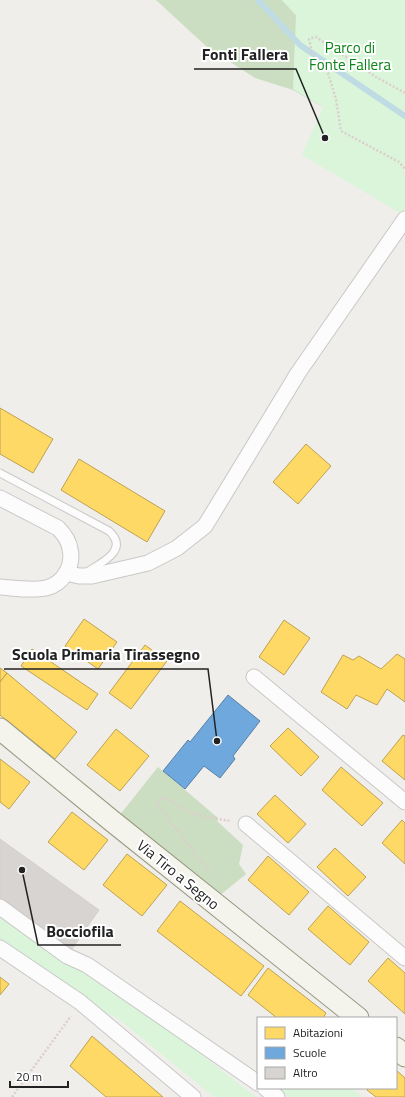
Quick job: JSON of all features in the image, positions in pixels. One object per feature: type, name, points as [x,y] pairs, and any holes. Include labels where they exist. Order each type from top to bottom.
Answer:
[{"type":"main road","name":"Via Tiro a Segno","points":[[0,729],[124,831],[357,1017]]},
{"type":"main road","points":[[397,1049],[405,1056]]},
{"type":"street","points":[[0,588],[40,589],[49,587],[73,575],[92,576],[148,562],[177,548],[205,526],[298,373],[405,219]]},
{"type":"street","points":[[0,498],[58,528],[64,535],[70,550],[69,566],[73,575]]},
{"type":"street","points":[[254,676],[405,802]]},
{"type":"street","points":[[246,824],[405,958]]},
{"type":"street","points":[[0,907],[67,956],[87,965],[257,1082]]},
{"type":"street","points":[[0,948],[80,1002],[193,1097]]},
{"type":"street","points":[[266,1089],[277,1097]]},
{"type":"lane","points":[[0,473],[112,534],[116,543],[116,548],[112,554],[102,563],[73,575]]},
{"type":"path","points":[[405,93],[376,77],[316,37],[309,39],[312,52],[328,73],[336,99],[341,131],[399,162],[405,169]]},
{"type":"path","points":[[207,877],[209,870],[161,810],[158,805],[159,800],[162,798],[167,798],[184,810],[218,818]]},
{"type":"path","points":[[12,1097],[80,1002]]},
{"type":"green space","points":[[156,0],[282,0],[316,37],[405,154],[293,90],[255,78],[207,47]]},
{"type":"green space","name":"Parco di Fonte Fallera","points":[[282,0],[405,0],[405,216],[302,155],[323,107],[293,89],[296,15]]},
{"type":"green space","points":[[158,767],[218,818],[217,821],[243,845],[239,864],[246,874],[219,896],[119,816]]},
{"type":"green space","points":[[0,907],[87,965],[257,1097],[214,1097],[117,1018],[80,1002],[0,948]]},
{"type":"green space","points":[[277,1089],[352,1089],[363,1097],[288,1097]]},
{"type":"building: Abitazioni","points":[[0,408],[53,439],[33,473],[0,454]]},
{"type":"building: Abitazioni","points":[[306,444],[331,466],[298,504],[273,482]]},
{"type":"building: Abitazioni","points":[[79,459],[165,511],[147,542],[61,490]]},
{"type":"building: Abitazioni","points":[[84,619],[117,642],[98,669],[65,646]]},
{"type":"building: Abitazioni","points":[[284,620],[310,638],[284,675],[259,657]]},
{"type":"building: Abitazioni","points":[[145,645],[167,661],[131,709],[109,693]]},
{"type":"building: Abitazioni","points":[[32,649],[98,694],[87,710],[21,666]]},
{"type":"building: Abitazioni","points":[[397,654],[405,659],[405,702],[387,689],[377,705],[356,695],[347,709],[321,692],[343,655],[353,660],[359,656],[381,669]]},
{"type":"building: Abitazioni","points":[[0,668],[7,673],[0,682]]},
{"type":"building: Abitazioni","points":[[7,673],[77,732],[55,759],[0,715],[0,682]]},
{"type":"building: Abitazioni","points":[[288,728],[319,757],[301,776],[270,746]]},
{"type":"building: Abitazioni","points":[[116,729],[149,756],[120,791],[87,765]]},
{"type":"building: Abitazioni","points":[[403,735],[405,736],[405,780],[382,761]]},
{"type":"building: Abitazioni","points":[[0,759],[30,782],[9,809],[0,802]]},
{"type":"building: Abitazioni","points":[[341,767],[383,803],[362,826],[322,790]]},
{"type":"building: Abitazioni","points":[[275,795],[306,824],[288,843],[257,814]]},
{"type":"building: Abitazioni","points":[[72,812],[108,840],[84,870],[48,842]]},
{"type":"building: Abitazioni","points":[[402,820],[405,823],[405,864],[382,843]]},
{"type":"building: Abitazioni","points":[[335,848],[366,877],[348,896],[317,867]]},
{"type":"building: Abitazioni","points":[[127,854],[167,885],[142,916],[103,885]]},
{"type":"building: Abitazioni","points":[[268,856],[309,892],[289,915],[248,880]]},
{"type":"building: Abitazioni","points":[[180,901],[264,966],[241,996],[157,931]]},
{"type":"building: Abitazioni","points":[[328,906],[369,942],[350,965],[308,929]]},
{"type":"building: Abitazioni","points":[[388,958],[405,973],[405,1014],[368,981]]},
{"type":"building: Abitazioni","points":[[268,968],[326,1013],[324,1017],[276,1017],[248,995]]},
{"type":"building: Abitazioni","points":[[0,977],[9,984],[0,995]]},
{"type":"building: Abitazioni","points":[[92,1036],[163,1097],[106,1097],[70,1066]]},
{"type":"building: Abitazioni","points":[[397,1071],[405,1078],[405,1097],[376,1097],[367,1090],[397,1089]]},
{"type":"building: Scuole","points":[[228,695],[260,721],[233,756],[235,759],[220,778],[204,766],[185,789],[163,771],[188,740],[190,742]]},
{"type":"building: Altro","points":[[0,839],[99,910],[67,956],[0,902]]},
{"type":"waterway","points":[[258,0],[300,45],[405,116]]},
{"type":"place","name":"Fonti Fallera","points":[[325,138]]},
{"type":"place","name":"Scuola Primaria Tirassegno","points":[[217,741]]},
{"type":"place","name":"Bocciofila","points":[[22,870]]}]
